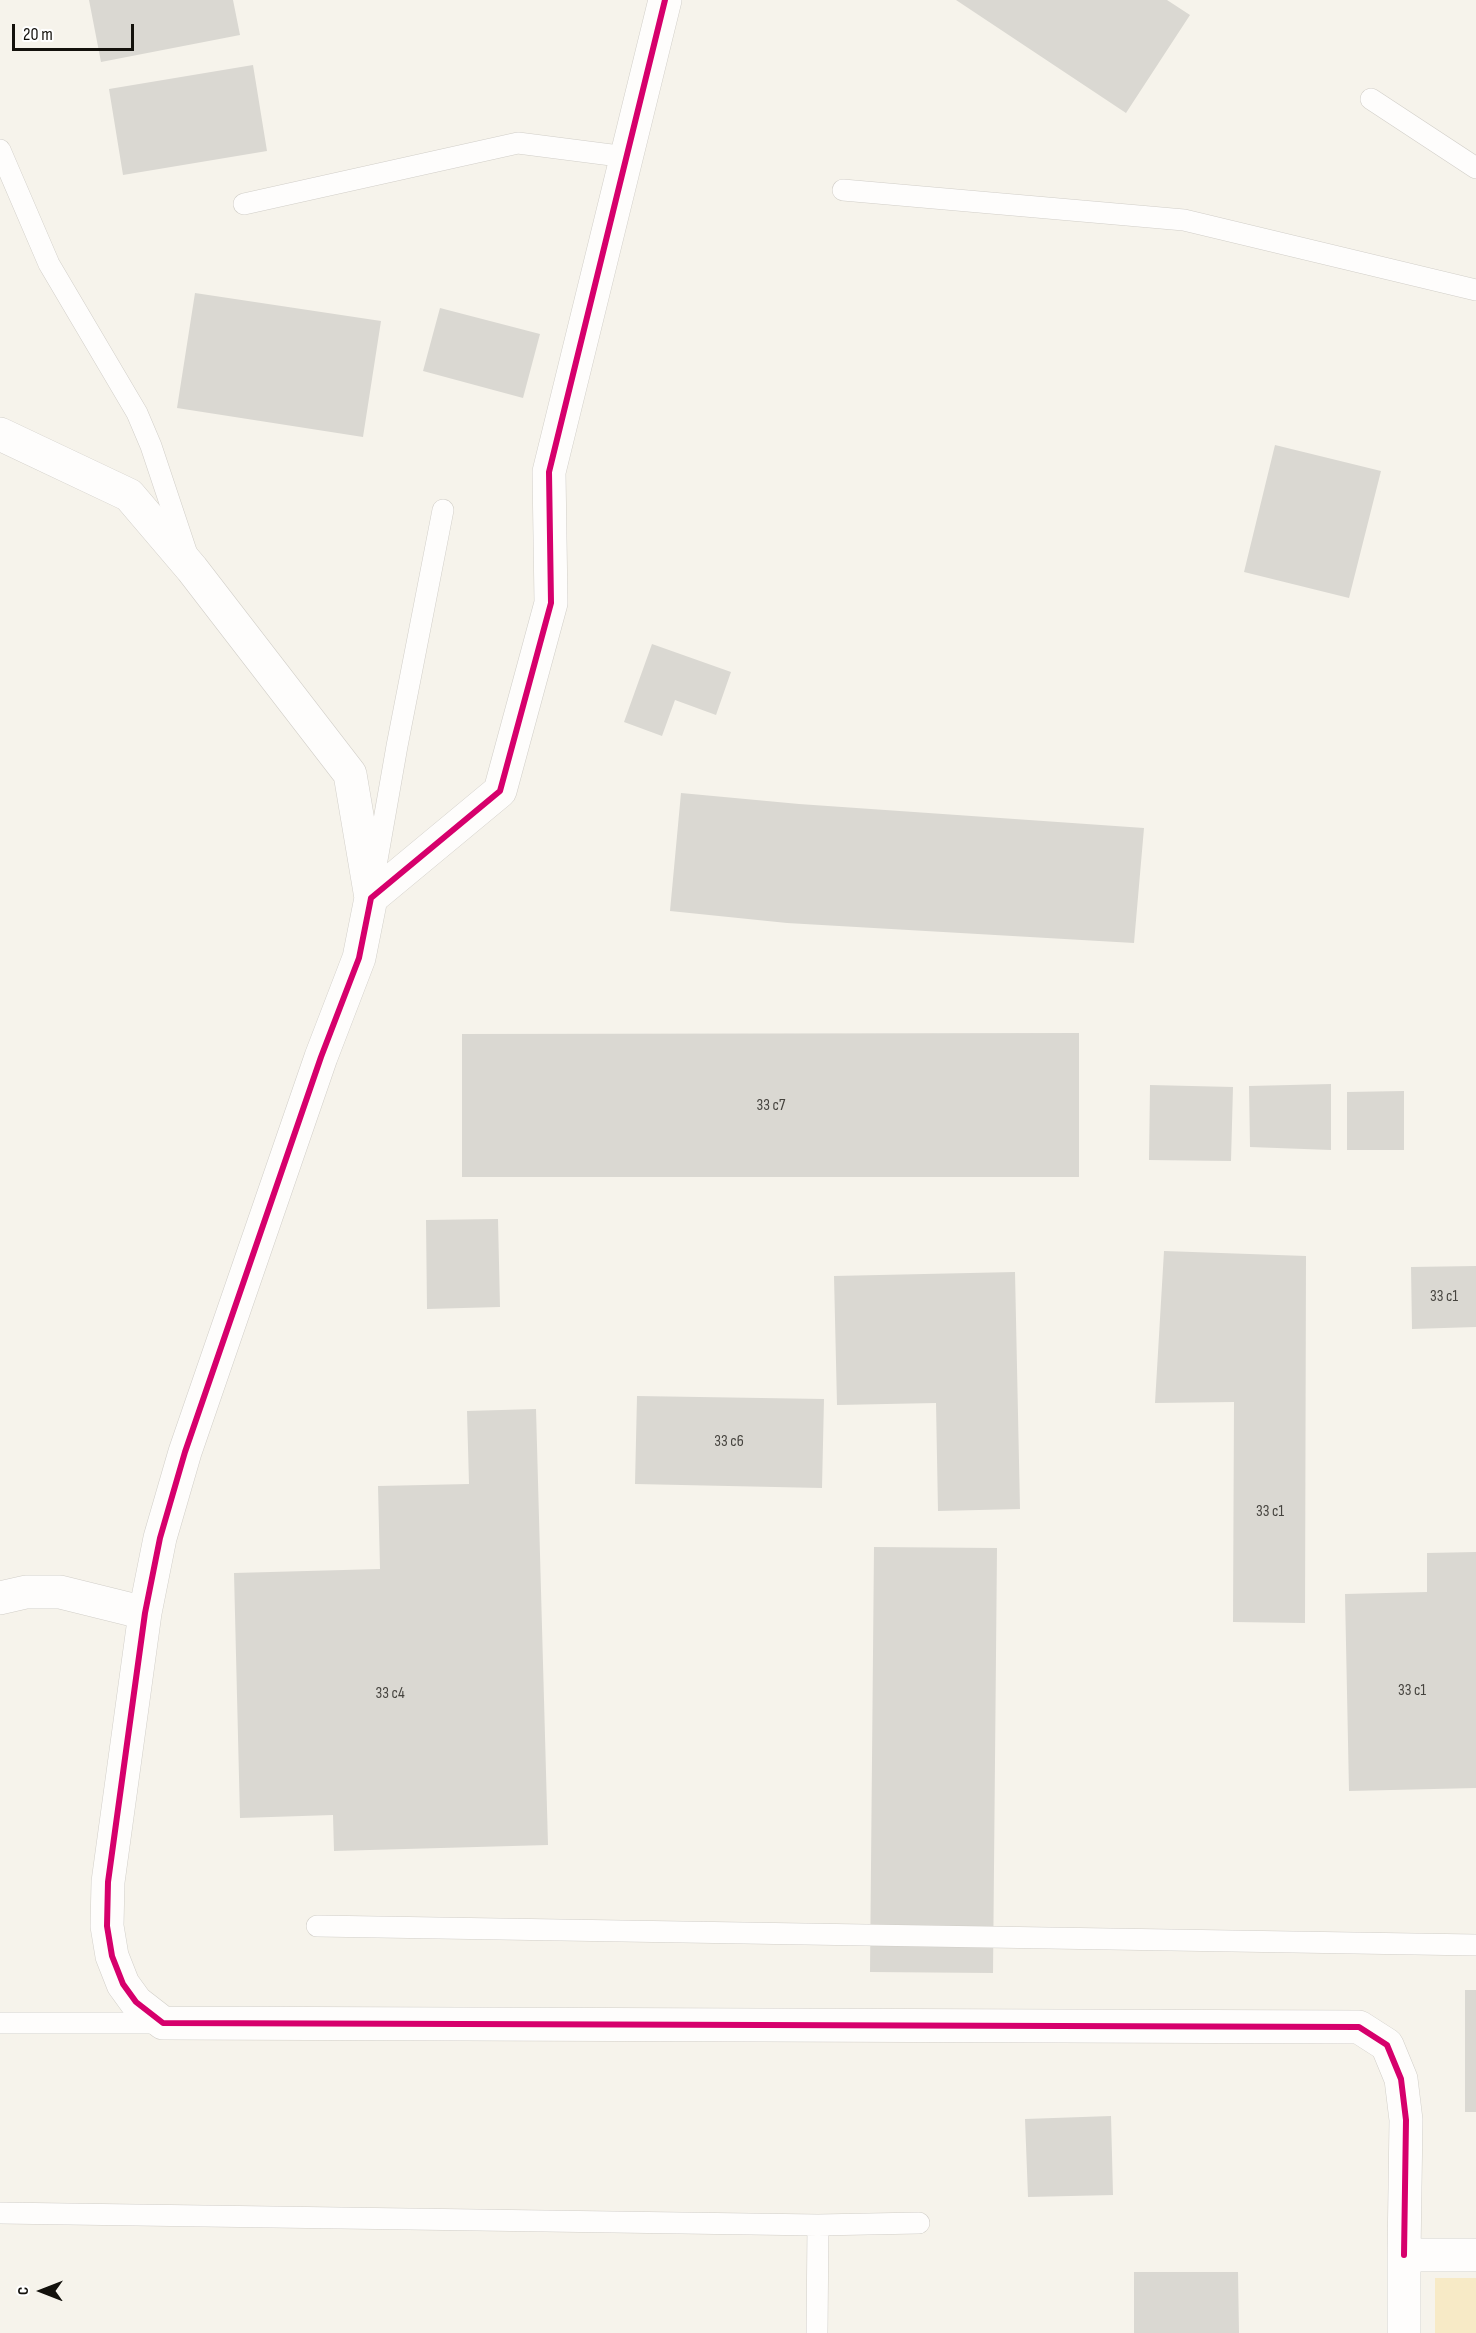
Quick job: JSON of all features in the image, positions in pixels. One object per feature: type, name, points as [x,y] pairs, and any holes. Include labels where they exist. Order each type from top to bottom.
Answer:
[{"type":"street","points":[[371,898],[500,791],[550,603],[549,472],[665,0]]},
{"type":"street","points":[[0,434],[129,495],[192,568],[351,774],[371,898],[359,958],[321,1057],[185,1452],[160,1538],[145,1613],[108,1882],[107,1926],[112,1956],[123,1984],[135,2002],[163,2023],[1359,2027],[1387,2045],[1401,2079],[1406,2120],[1404,2333]]},
{"type":"street","points":[[0,1598],[26,1592],[60,1592],[145,1613]]},
{"type":"street","points":[[1404,2255],[1476,2255]]},
{"type":"lane","points":[[1371,99],[1476,168]]},
{"type":"lane","points":[[244,204],[518,143],[627,157]]},
{"type":"lane","points":[[0,150],[49,264],[137,413],[151,446],[192,568]]},
{"type":"lane","points":[[843,190],[1184,220],[1476,290]]},
{"type":"lane","points":[[371,898],[397,746],[443,510]]},
{"type":"lane","points":[[317,1926],[1476,1945]]},
{"type":"lane","points":[[0,2023],[163,2023]]},
{"type":"lane","points":[[0,2213],[818,2225],[919,2223]]},
{"type":"lane","points":[[818,2225],[818,2333]]},
{"type":"shaded area","points":[[1435,2278],[1476,2278],[1476,2333],[1435,2333]]},
{"type":"building","points":[[89,0],[233,0],[240,35],[101,62]]},
{"type":"building","points":[[956,0],[1167,0],[1190,15],[1126,113]]},
{"type":"building","points":[[253,65],[267,151],[123,175],[109,89]]},
{"type":"building","points":[[195,293],[381,321],[363,437],[177,408]]},
{"type":"building","points":[[440,308],[540,334],[523,398],[423,371]]},
{"type":"building","points":[[1275,445],[1381,471],[1349,598],[1244,572]]},
{"type":"building","points":[[652,644],[731,672],[716,715],[675,700],[662,736],[624,722]]},
{"type":"building","points":[[681,793],[799,804],[1144,828],[1134,943],[787,923],[670,911]]},
{"type":"building","points":[[1079,1033],[1079,1177],[462,1177],[462,1034]]},
{"type":"building","points":[[1331,1084],[1331,1150],[1250,1147],[1249,1086]]},
{"type":"building","points":[[1150,1085],[1233,1087],[1231,1161],[1149,1160]]},
{"type":"building","points":[[1404,1091],[1404,1150],[1347,1150],[1347,1092]]},
{"type":"building","points":[[498,1219],[500,1307],[427,1309],[426,1220]]},
{"type":"building","points":[[1164,1251],[1306,1256],[1305,1623],[1233,1622],[1234,1402],[1155,1403]]},
{"type":"building","points":[[1476,1266],[1476,1327],[1412,1329],[1411,1267]]},
{"type":"building","points":[[1015,1272],[1020,1509],[938,1511],[936,1403],[837,1405],[834,1276]]},
{"type":"building","points":[[637,1396],[824,1399],[822,1488],[635,1484]]},
{"type":"building","points":[[536,1409],[548,1845],[334,1851],[333,1815],[240,1818],[234,1573],[380,1569],[378,1486],[469,1484],[467,1411]]},
{"type":"building","points":[[874,1547],[997,1548],[993,1973],[870,1972]]},
{"type":"building","points":[[1476,1552],[1476,1788],[1349,1791],[1345,1594],[1427,1592],[1427,1553]]},
{"type":"building","points":[[1465,1990],[1476,1990],[1476,2112],[1465,2112]]},
{"type":"building","points":[[1111,2116],[1113,2195],[1028,2197],[1025,2119]]},
{"type":"building","points":[[1134,2272],[1238,2272],[1239,2333],[1134,2333]]},
{"type":"cycle path","points":[[665,0],[549,472],[551,603],[500,791],[371,898],[359,958],[321,1057],[185,1452],[160,1538],[145,1613],[108,1882],[107,1926],[112,1956],[123,1984],[136,2002],[163,2023],[1359,2027],[1387,2045],[1401,2079],[1406,2120],[1404,2255]]}]
